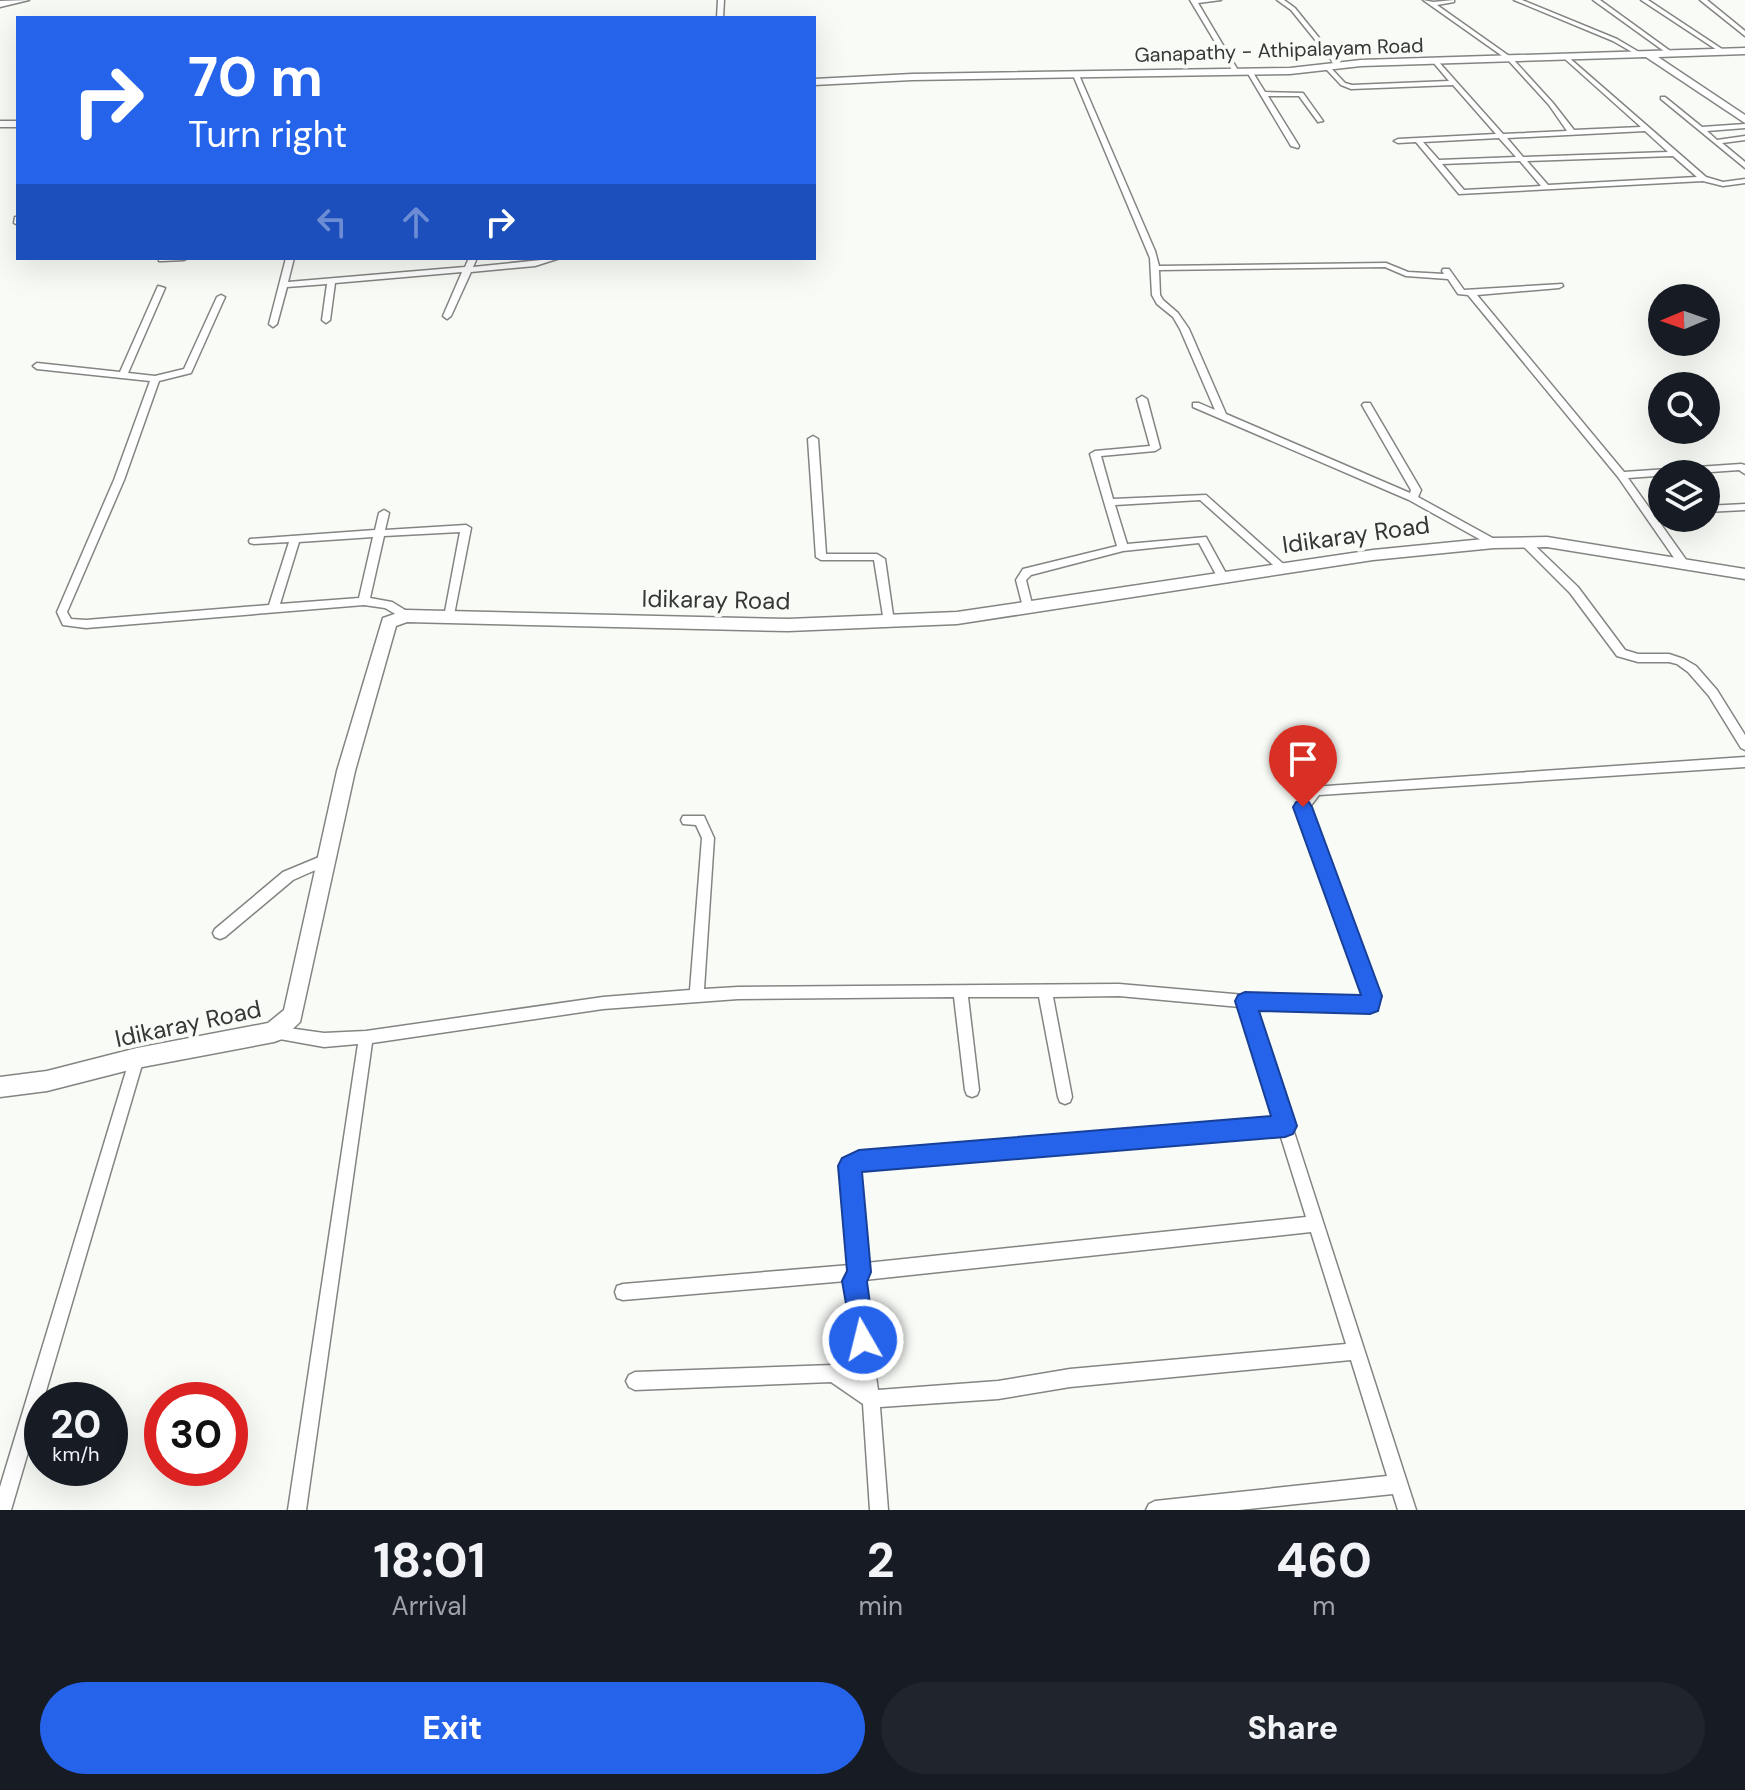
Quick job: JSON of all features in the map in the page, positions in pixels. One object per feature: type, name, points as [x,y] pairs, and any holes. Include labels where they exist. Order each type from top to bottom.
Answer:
[{"type":"street","points":[[0,4],[25,0]]},
{"type":"street","points":[[1218,0],[1194,1],[1236,72]]},
{"type":"street","points":[[1280,0],[1293,9],[1343,84],[1351,87],[1454,83]]},
{"type":"street","points":[[1517,0],[1645,55],[1745,120]]},
{"type":"street","points":[[1596,0],[1670,53]]},
{"type":"street","points":[[1644,0],[1722,51]]},
{"type":"street","points":[[1703,0],[1745,34]]},
{"type":"street","points":[[1428,2],[1452,1]]},
{"type":"street","points":[[0,17],[11,2]]},
{"type":"street","points":[[1428,2],[1510,59],[1551,104],[1572,133]]},
{"type":"street","name":"Ganapathy - Athipalayam Road","points":[[816,82],[912,77],[1250,72],[1435,61],[1722,51],[1743,53]]},
{"type":"street","points":[[1567,58],[1703,179]]},
{"type":"street","points":[[1435,61],[1546,187]]},
{"type":"street","points":[[1250,72],[1295,146]]},
{"type":"street","points":[[1076,75],[1158,268],[1157,296],[1178,318],[1222,416]]},
{"type":"street","points":[[1264,94],[1301,94],[1320,121]]},
{"type":"street","points":[[1663,98],[1745,166]]},
{"type":"street","points":[[1699,129],[1745,126]]},
{"type":"street","points":[[1398,141],[1645,129]]},
{"type":"street","points":[[1715,142],[1745,138]]},
{"type":"street","points":[[1418,140],[1462,192],[1703,179],[1723,184],[1745,181]]},
{"type":"street","points":[[1437,162],[1673,154]]},
{"type":"street","points":[[273,324],[289,260]]},
{"type":"street","points":[[447,316],[472,260]]},
{"type":"street","points":[[283,285],[535,264],[549,260]]},
{"type":"street","points":[[1158,268],[1386,265],[1403,273],[1448,274],[1461,292],[1559,286]]},
{"type":"street","points":[[326,320],[331,281]]},
{"type":"street","points":[[123,375],[161,288]]},
{"type":"street","points":[[1471,293],[1648,512]]},
{"type":"street","points":[[37,366],[155,379],[188,371],[221,297]]},
{"type":"street","points":[[155,379],[119,480],[62,612],[67,622],[86,624],[364,601],[388,605],[406,616]]},
{"type":"street","points":[[1123,548],[1095,454],[1155,448],[1142,399]]},
{"type":"street","points":[[1196,405],[1413,498],[1494,543]]},
{"type":"street","points":[[1367,405],[1416,490],[1413,498]]},
{"type":"street","points":[[813,439],[821,557],[877,557],[881,561],[889,622]]},
{"type":"street","points":[[1621,475],[1744,468]]},
{"type":"street","points":[[1110,502],[1202,497],[1284,569]]},
{"type":"street","points":[[1720,508],[1745,507]]},
{"type":"street","points":[[364,601],[384,513]]},
{"type":"street","points":[[254,541],[466,528],[449,617]]},
{"type":"street","points":[[1662,532],[1683,563]]},
{"type":"street","points":[[273,610],[295,539]]},
{"type":"street","points":[[1028,608],[1021,580],[1027,572],[1123,548],[1202,539],[1224,579]]},
{"type":"street","points":[[1525,542],[1574,590],[1621,653],[1628,658],[1673,658],[1688,664],[1745,745]]},
{"type":"street","name":"Idikaray Road","points":[[0,1087],[47,1081],[137,1058],[274,1032],[293,1015],[324,860],[369,686],[389,622],[406,616],[676,624],[889,622],[957,618],[1373,555],[1525,542],[1547,542],[1745,574]]},
{"type":"street","points":[[274,1032],[324,1040],[366,1037],[603,1003],[738,993],[1119,990],[1245,1001],[1370,1005],[1372,996],[1303,807],[1316,790],[1745,762]]},
{"type":"street","points":[[687,820],[700,820],[708,838],[697,996]]},
{"type":"street","points":[[220,933],[288,876],[324,860]]},
{"type":"street","points":[[960,991],[972,1090]]},
{"type":"street","points":[[1045,991],[1065,1097]]},
{"type":"street","points":[[1245,1001],[1407,1510]]},
{"type":"street","points":[[297,1510],[366,1037]]},
{"type":"street","points":[[2,1510],[137,1058]]},
{"type":"street","points":[[879,1510],[871,1399],[854,1281],[859,1272],[850,1166],[859,1161],[1285,1126]]},
{"type":"street","points":[[623,1292],[859,1272],[1315,1224]]},
{"type":"street","points":[[635,1381],[833,1373],[871,1399],[998,1390],[1070,1378],[1357,1351]]},
{"type":"street","points":[[1155,1510],[1399,1484]]},
{"type":"route","points":[[863,1340],[854,1281],[859,1272],[850,1166],[859,1161],[1285,1126],[1245,1001],[1370,1005],[1372,996],[1303,807]]}]
